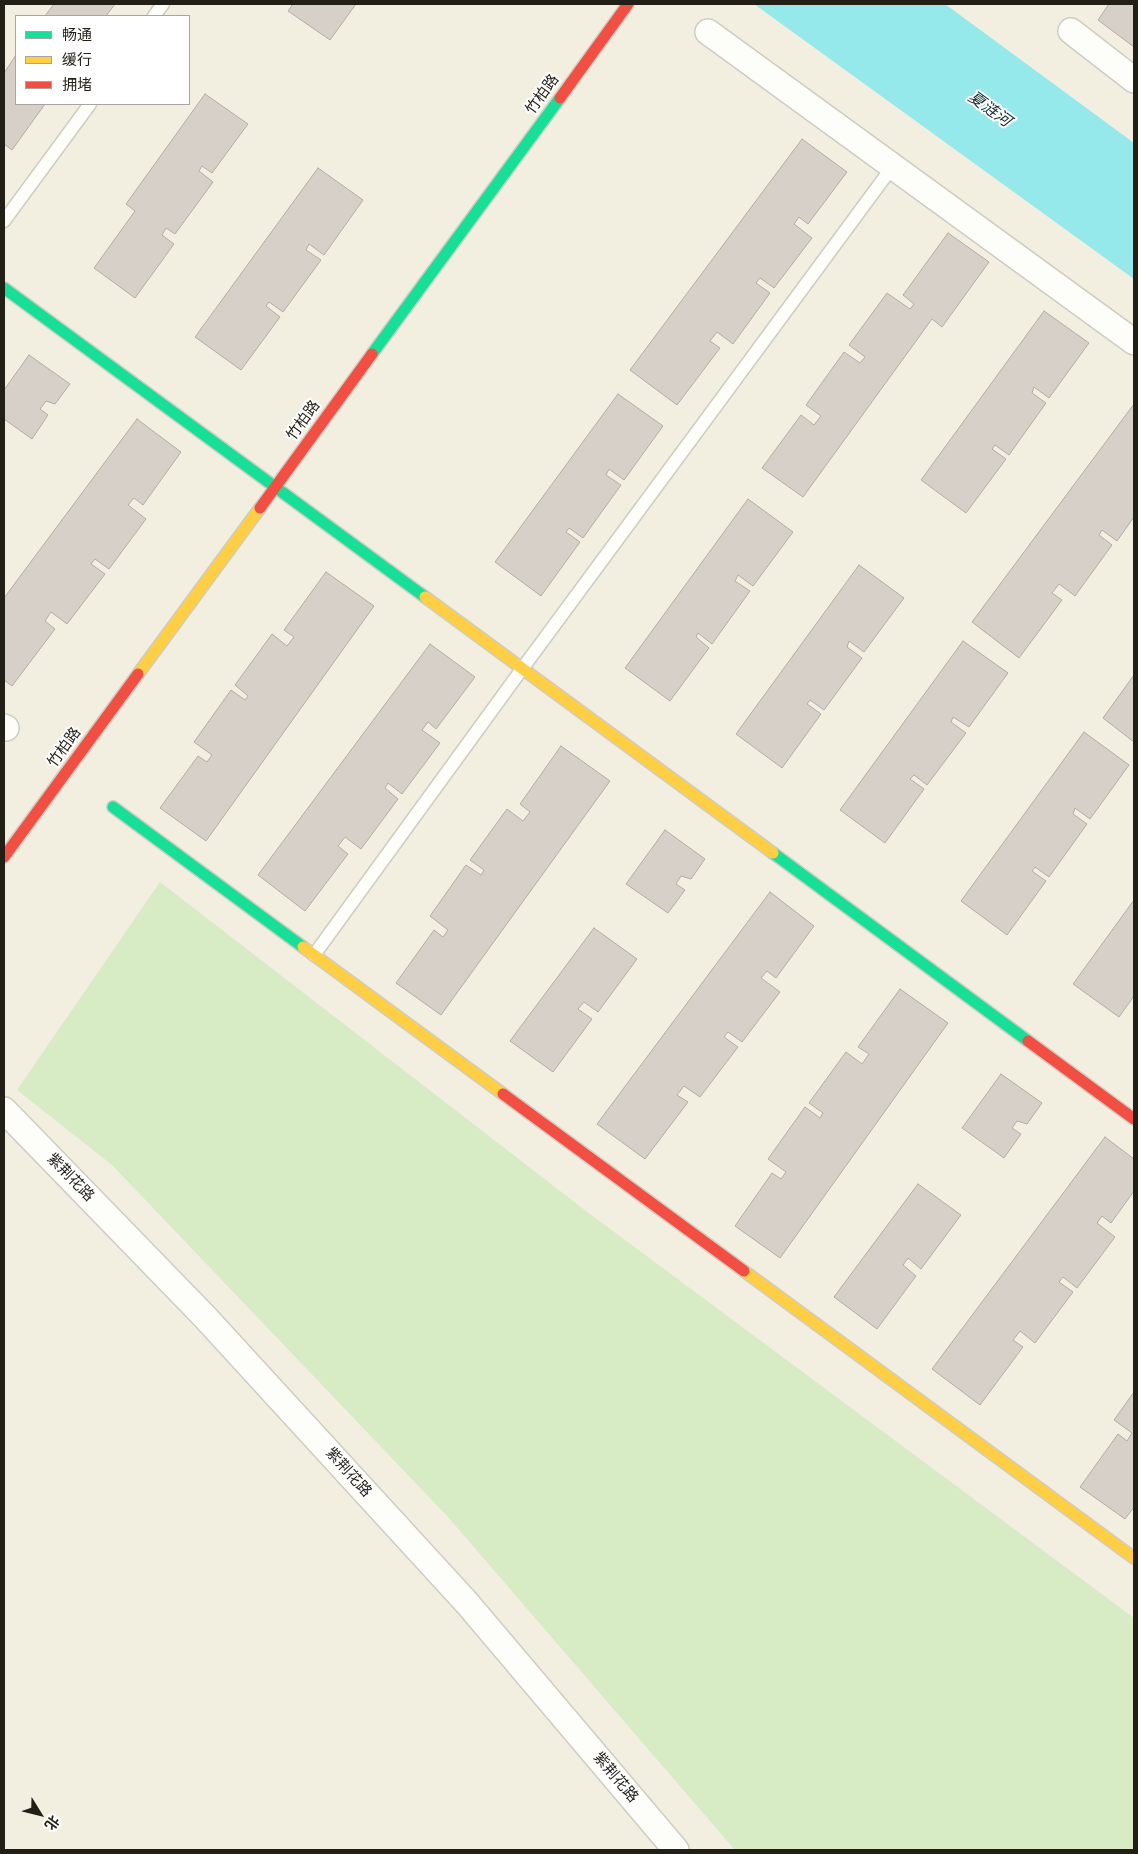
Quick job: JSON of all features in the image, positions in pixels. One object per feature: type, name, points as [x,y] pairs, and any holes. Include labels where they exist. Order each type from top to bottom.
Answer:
[{"type":"street","name":"竹柏路","points":[[4,857],[628,4]]},
{"type":"street","points":[[1070,31],[1134,80]]},
{"type":"street","points":[[708,32],[1134,342]]},
{"type":"street","points":[[4,288],[1134,1119]]},
{"type":"street","points":[[113,807],[1134,1558]]},
{"type":"street","name":"紫荆花路","points":[[4,1110],[205,1318],[460,1596],[676,1850]]},
{"type":"lane","points":[[155,15],[163,4]]},
{"type":"lane","points":[[4,221],[89,105]]},
{"type":"lane","points":[[314,955],[522,669],[893,166]]},
{"type":"green space","points":[[160,882],[586,1211],[1134,1618],[1134,1850],[735,1850],[448,1517],[112,1165],[17,1090]]},
{"type":"water","name":"夏涟河","points":[[754,4],[945,4],[1134,143],[1134,279]]},
{"type":"building","points":[[54,4],[115,4],[107,15],[46,15]]},
{"type":"building","points":[[293,4],[356,4],[330,40],[288,11]]},
{"type":"building","points":[[1109,4],[1134,4],[1134,47],[1098,20]]},
{"type":"building","points":[[15,56],[15,105],[44,105],[12,150],[4,144],[4,73]]},
{"type":"building","points":[[205,94],[248,124],[212,173],[202,166],[199,171],[213,182],[175,234],[166,228],[162,235],[174,244],[135,298],[94,268],[135,211],[126,204]]},
{"type":"building","points":[[802,139],[847,172],[808,224],[799,217],[794,224],[812,238],[774,288],[760,278],[756,283],[770,293],[733,344],[717,332],[710,341],[720,348],[677,405],[630,370]]},
{"type":"building","points":[[318,168],[363,200],[324,255],[309,244],[306,250],[321,260],[283,312],[269,302],[266,306],[280,317],[241,370],[195,337]]},
{"type":"building","points":[[948,233],[989,262],[942,327],[932,319],[803,497],[762,468],[801,415],[814,425],[821,416],[806,405],[844,352],[860,363],[865,357],[849,345],[887,293],[910,309],[914,304],[903,295]]},
{"type":"building","points":[[1044,311],[1089,343],[1049,398],[1034,387],[1032,393],[1046,403],[1009,455],[995,445],[992,449],[1006,459],[966,513],[921,480]]},
{"type":"building","points":[[29,355],[70,384],[55,404],[46,401],[40,409],[48,415],[32,439],[4,419],[4,390]]},
{"type":"building","points":[[618,394],[663,426],[624,480],[609,469],[606,475],[621,485],[583,538],[569,528],[566,532],[580,542],[541,596],[495,562]]},
{"type":"building","points":[[1134,404],[1134,517],[1117,541],[1102,530],[1099,535],[1112,545],[1075,596],[1059,584],[1052,593],[1062,600],[1019,658],[972,622]]},
{"type":"building","points":[[137,419],[181,452],[143,505],[134,498],[128,505],[146,519],[109,569],[95,559],[91,564],[105,574],[67,624],[51,612],[45,621],[55,629],[12,686],[4,680],[4,598]]},
{"type":"building","points":[[748,499],[793,532],[753,586],[738,575],[735,581],[750,591],[712,644],[698,633],[696,637],[709,648],[670,701],[625,668]]},
{"type":"building","points":[[859,565],[904,598],[864,652],[849,641],[847,647],[862,658],[824,710],[810,700],[807,704],[821,714],[782,768],[736,734]]},
{"type":"building","points":[[326,572],[374,606],[206,841],[160,808],[198,756],[207,762],[212,755],[194,742],[231,690],[245,700],[248,696],[235,685],[272,634],[287,646],[294,637],[284,630]]},
{"type":"building","points":[[963,641],[1008,673],[969,727],[953,717],[951,722],[966,733],[927,785],[914,775],[910,779],[924,789],[885,843],[840,810]]},
{"type":"building","points":[[430,644],[475,677],[436,729],[428,722],[422,730],[440,743],[402,794],[388,783],[385,788],[398,799],[361,849],[345,837],[338,846],[348,854],[305,911],[258,875]]},
{"type":"building","points":[[1134,675],[1134,742],[1103,718]]},
{"type":"building","points":[[1084,732],[1129,765],[1090,819],[1075,808],[1073,814],[1087,824],[1049,877],[1035,867],[1032,871],[1046,881],[1007,935],[961,901]]},
{"type":"building","points":[[561,746],[610,781],[441,1015],[396,983],[434,930],[443,937],[448,930],[430,916],[466,865],[481,875],[484,870],[470,860],[507,809],[523,821],[530,812],[520,804]]},
{"type":"building","points":[[665,830],[705,859],[691,879],[681,876],[676,884],[685,890],[668,913],[626,884]]},
{"type":"building","points":[[770,892],[814,926],[776,978],[767,971],[761,978],[780,992],[742,1042],[728,1032],[724,1037],[738,1047],[700,1097],[684,1086],[677,1095],[688,1102],[645,1159],[597,1124]]},
{"type":"building","points":[[1134,900],[1134,996],[1119,1017],[1073,984]]},
{"type":"building","points":[[594,928],[637,959],[598,1012],[584,1002],[578,1009],[592,1019],[553,1072],[510,1041]]},
{"type":"building","points":[[900,989],[948,1023],[780,1258],[735,1226],[772,1173],[781,1179],[786,1172],[768,1159],[805,1107],[820,1118],[823,1113],[809,1103],[846,1052],[862,1064],[869,1054],[858,1047]]},
{"type":"building","points":[[1001,1074],[1042,1103],[1027,1124],[1017,1121],[1012,1128],[1021,1134],[1004,1158],[962,1128]]},
{"type":"building","points":[[1105,1137],[1134,1159],[1134,1191],[1111,1223],[1102,1216],[1097,1223],[1115,1237],[1077,1288],[1063,1277],[1059,1282],[1073,1292],[1035,1343],[1020,1331],[1013,1340],[1023,1347],[980,1405],[932,1369]]},
{"type":"building","points":[[918,1184],[961,1215],[921,1269],[908,1258],[903,1265],[916,1276],[877,1329],[834,1297]]},
{"type":"building","points":[[1134,1392],[1134,1507],[1125,1519],[1080,1487],[1118,1434],[1127,1441],[1132,1433],[1114,1420]]},
{"type":"traffic: fast","points":[[372,354],[560,98]]},
{"type":"traffic: fast","points":[[4,288],[425,597]]},
{"type":"traffic: fast","points":[[113,807],[303,947]]},
{"type":"traffic: fast","points":[[773,853],[1028,1041]]},
{"type":"traffic: slow","points":[[138,674],[260,508]]},
{"type":"traffic: slow","points":[[425,597],[773,853]]},
{"type":"traffic: slow","points":[[303,947],[503,1094]]},
{"type":"traffic: slow","points":[[744,1271],[1134,1558]]},
{"type":"traffic: jam","points":[[560,98],[628,4]]},
{"type":"traffic: jam","points":[[260,508],[372,354]]},
{"type":"traffic: jam","points":[[4,857],[138,674]]},
{"type":"traffic: jam","points":[[1028,1041],[1134,1119]]},
{"type":"traffic: jam","points":[[503,1094],[744,1271]]}]
